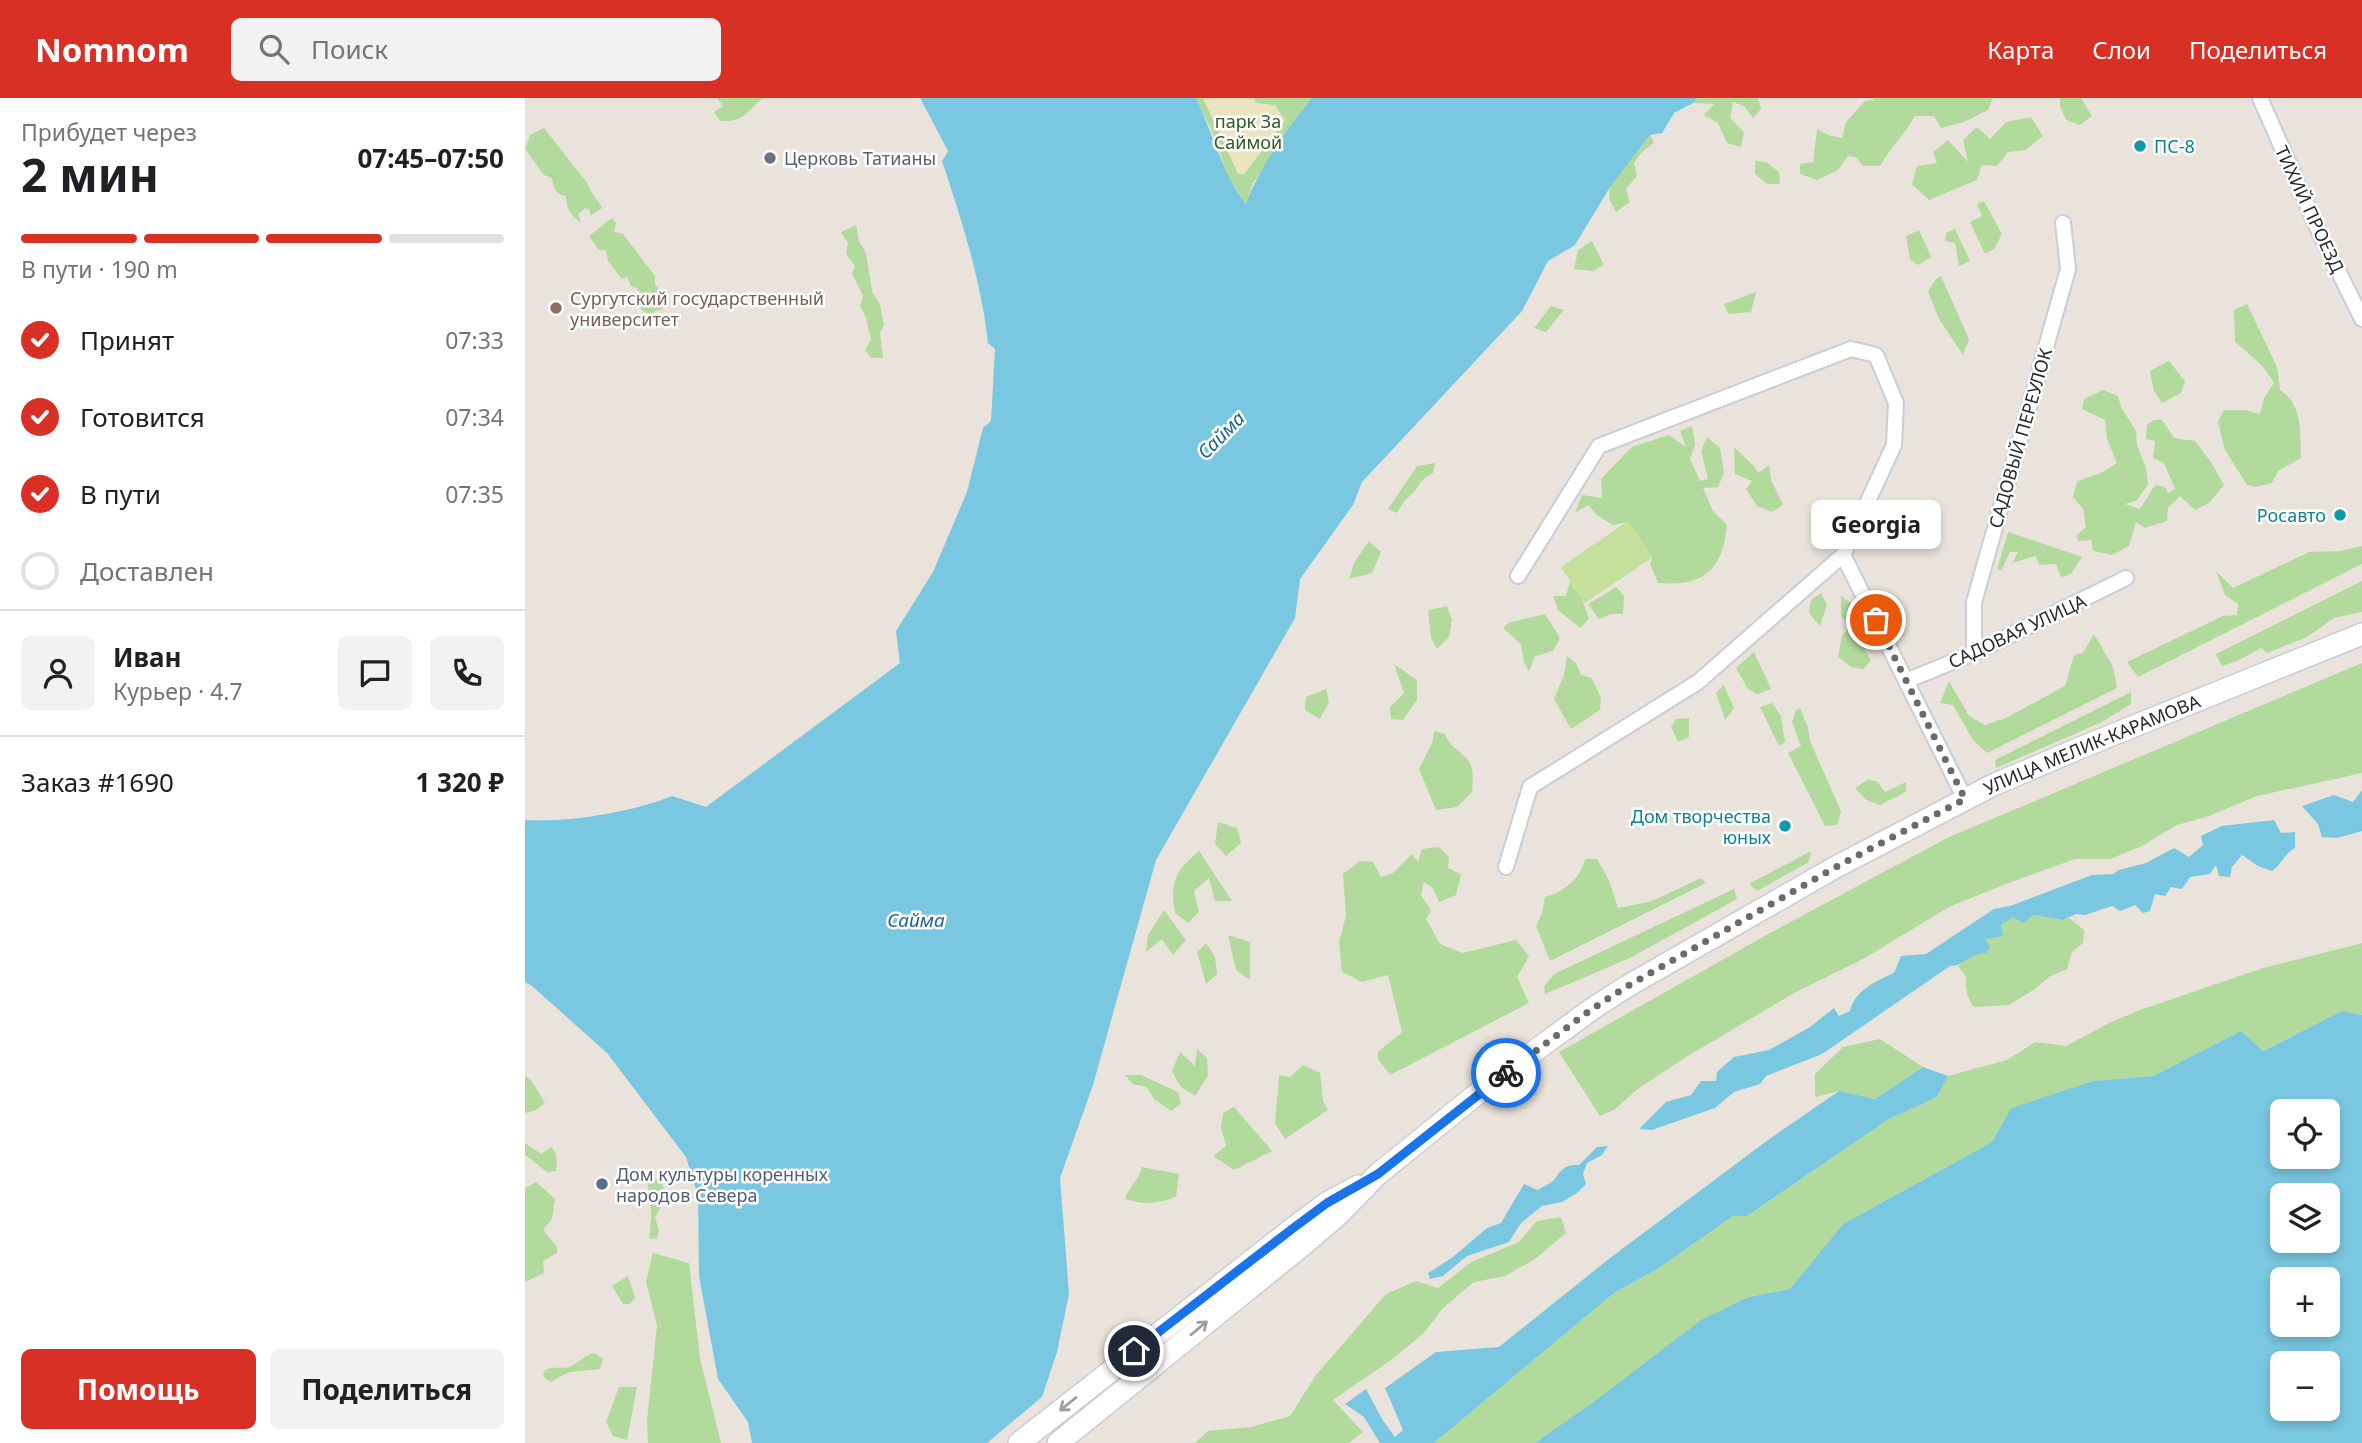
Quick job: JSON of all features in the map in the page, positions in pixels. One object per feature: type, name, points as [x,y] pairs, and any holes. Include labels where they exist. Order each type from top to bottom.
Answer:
[{"type":"main road","name":"УЛИЦА МЕЛИК-КАРАМОВА","points":[[1058,1443],[1304,1244],[1338,1215],[1378,1174],[1487,1086],[1603,1002],[1834,868],[1965,799],[2080,748],[2362,634]]},
{"type":"main road","name":"УЛИЦА МЕЛИК-КАРАМОВА","points":[[1020,1443],[1117,1364],[1292,1229],[1327,1203],[1378,1174]]},
{"type":"street","name":"ТИХИЙ ПРОЕЗД","points":[[2260,98],[2322,239],[2362,319]]},
{"type":"street","name":"САДОВЫЙ ПЕРЕУЛОК","points":[[1974,653],[1974,602],[2067,269],[2063,222]]},
{"type":"street","points":[[1506,867],[1530,787],[1698,682],[1843,555],[1894,445],[1896,403],[1876,355],[1851,349],[1599,446],[1518,576]]},
{"type":"street","points":[[1843,555],[1965,799]]},
{"type":"street","name":"САДОВАЯ УЛИЦА","points":[[1906,681],[1974,653],[2126,578]]},
{"type":"green space","points":[[717,98],[763,98],[740,118],[720,121],[714,112],[723,106]]},
{"type":"green space","name":"парк За Саймой","points":[[1196,98],[1312,98],[1252,185],[1246,205],[1228,176],[1211,129]]},
{"type":"green space","points":[[1697,98],[1758,98],[1761,109],[1753,118],[1744,106],[1733,102],[1730,118],[1744,132],[1741,147],[1727,143],[1718,123],[1704,115],[1714,104],[1693,103]]},
{"type":"green space","points":[[1872,98],[1993,98],[1988,110],[1964,122],[1941,128],[1934,116],[1915,116],[1880,166],[1863,166],[1856,157],[1848,156],[1838,170],[1817,180],[1800,174],[1800,164],[1813,162],[1817,129],[1842,138],[1846,122],[1865,101],[1874,100]]},
{"type":"green space","points":[[2060,98],[2081,98],[2092,116],[2080,125],[2066,120],[2060,106]]},
{"type":"green space","points":[[2031,117],[2043,136],[2026,150],[2008,152],[1997,166],[1982,165],[1977,180],[1929,200],[1912,184],[1917,166],[1937,163],[1933,152],[1948,140],[1968,162],[1963,140],[1977,127],[1990,139],[2006,122]]},
{"type":"green space","points":[[544,128],[588,184],[602,208],[590,216],[590,210],[585,208],[578,214],[581,223],[570,211],[566,196],[557,192],[552,178],[544,175],[525,149],[530,135]]},
{"type":"green space","points":[[1650,135],[1654,143],[1641,153],[1634,163],[1637,176],[1626,189],[1630,202],[1616,212],[1609,199],[1610,187]]},
{"type":"green space","points":[[1755,161],[1766,162],[1779,172],[1780,184],[1767,184],[1755,174]]},
{"type":"green space","points":[[1984,201],[2002,234],[1994,249],[1985,254],[1970,222],[1982,216],[1977,204]]},
{"type":"green space","points":[[612,218],[616,223],[614,232],[623,234],[655,276],[655,284],[660,291],[654,301],[663,306],[662,310],[655,311],[652,315],[643,311],[639,305],[642,297],[637,288],[631,286],[627,277],[622,279],[608,261],[606,250],[599,250],[589,236]]},
{"type":"green space","points":[[856,225],[859,242],[866,253],[872,291],[880,305],[884,325],[880,333],[883,358],[871,358],[865,350],[871,339],[860,306],[863,296],[852,274],[855,266],[846,254],[848,243],[841,232]]},
{"type":"green space","points":[[1955,229],[1970,261],[1959,266],[1955,243],[1945,241],[1946,233]]},
{"type":"green space","points":[[1919,230],[1931,257],[1918,265],[1910,259],[1906,236]]},
{"type":"green space","points":[[1592,241],[1604,265],[1593,271],[1574,269],[1578,250]]},
{"type":"green space","points":[[1941,276],[1969,339],[1963,355],[1939,319],[1928,291]]},
{"type":"green space","points":[[1756,292],[1751,312],[1728,314],[1724,304]]},
{"type":"green space","points":[[2247,304],[2277,367],[2280,390],[2293,403],[2299,420],[2301,439],[2301,458],[2278,471],[2272,483],[2255,487],[2247,485],[2225,450],[2218,422],[2224,410],[2245,410],[2260,414],[2264,398],[2274,383],[2261,365],[2235,341],[2234,310]]},
{"type":"green space","points":[[1551,306],[1564,310],[1546,332],[1534,328]]},
{"type":"green space","points":[[2169,361],[2185,381],[2181,393],[2162,403],[2154,391],[2150,371]]},
{"type":"green space","points":[[2103,390],[2118,396],[2121,407],[2136,431],[2137,445],[2146,468],[2148,485],[2136,501],[2125,504],[2140,509],[2155,485],[2165,487],[2168,493],[2175,489],[2164,463],[2153,458],[2155,441],[2146,439],[2147,425],[2154,420],[2162,420],[2174,438],[2195,441],[2224,485],[2209,503],[2195,510],[2180,496],[2168,508],[2167,521],[2145,528],[2136,522],[2129,546],[2112,555],[2093,551],[2091,540],[2078,541],[2077,535],[2086,527],[2083,509],[2073,497],[2077,481],[2103,472],[2117,463],[2107,439],[2105,420],[2082,409],[2084,399]]},
{"type":"green space","points":[[1692,426],[1695,445],[1690,459],[1700,481],[1708,479],[1701,451],[1707,437],[1720,448],[1724,473],[1718,487],[1703,488],[1713,511],[1727,525],[1724,541],[1721,554],[1708,573],[1687,582],[1658,583],[1650,564],[1652,557],[1628,522],[1613,525],[1597,515],[1588,505],[1575,513],[1582,495],[1602,498],[1601,479],[1632,447],[1669,435],[1686,447],[1680,431]]},
{"type":"green space","points":[[1734,447],[1758,473],[1769,465],[1771,480],[1783,505],[1772,512],[1757,506],[1746,489],[1752,481],[1735,474]]},
{"type":"green space","points":[[1435,463],[1433,473],[1422,481],[1397,513],[1388,509],[1417,466]]},
{"type":"green space","points":[[1628,521],[1653,557],[1585,603],[1561,567]]},
{"type":"green space","points":[[2008,532],[2082,557],[2071,574],[2061,577],[2056,564],[2039,565],[2036,556],[2012,563],[2018,552],[2010,552],[2001,571],[1997,569]]},
{"type":"green space","points":[[1369,541],[1381,552],[1372,573],[1349,579],[1354,563]]},
{"type":"green space","points":[[2362,546],[2362,564],[2138,677],[2127,662],[2223,616],[2237,615],[2238,604],[2225,595],[2216,571],[2233,588],[2309,552],[2340,551]]},
{"type":"green space","points":[[1570,581],[1582,599],[1589,619],[1580,628],[1558,610],[1553,596],[1566,596]]},
{"type":"green space","points":[[2362,581],[2362,612],[2334,618],[2307,637],[2267,653],[2261,648],[2222,666],[2216,654]]},
{"type":"green space","points":[[1616,587],[1624,596],[1623,614],[1611,614],[1599,619],[1588,604]]},
{"type":"green space","points":[[1821,593],[1827,605],[1820,626],[1809,613],[1811,600]]},
{"type":"green space","points":[[1841,596],[1852,604],[1869,639],[1865,651],[1871,660],[1864,669],[1851,667],[1838,657],[1842,636],[1850,627],[1841,615]]},
{"type":"green space","points":[[1447,606],[1452,620],[1449,637],[1437,649],[1431,638],[1428,610]]},
{"type":"green space","points":[[1545,614],[1560,638],[1553,651],[1535,656],[1529,672],[1521,644],[1503,628],[1508,623]]},
{"type":"green space","points":[[2094,634],[2113,667],[2117,688],[1987,753],[1973,740],[1953,705],[1940,703],[1949,681],[1969,716],[1985,725],[2006,718],[2065,686],[2074,655],[2083,653]]},
{"type":"green space","points":[[1754,652],[1771,689],[1757,694],[1748,689],[1736,668]]},
{"type":"green space","points":[[1567,656],[1576,663],[1581,675],[1592,678],[1601,698],[1600,710],[1571,729],[1554,699],[1564,675]]},
{"type":"green space","points":[[2362,663],[2362,773],[2257,796],[2209,816],[2177,825],[2140,847],[2110,859],[2075,859],[1949,907],[1863,959],[1794,993],[1683,1059],[1639,1088],[1614,1110],[1600,1116],[1559,1052],[1770,933],[1947,838]]},
{"type":"green space","points":[[1394,664],[1417,680],[1417,700],[1403,720],[1391,719],[1390,707],[1404,693]]},
{"type":"green space","points":[[1724,685],[1734,708],[1725,720],[1716,693]]},
{"type":"green space","points":[[1326,689],[1329,702],[1320,719],[1305,710],[1306,697]]},
{"type":"green space","points":[[2131,692],[2131,704],[2102,722],[1996,768],[1995,760]]},
{"type":"green space","points":[[1772,703],[1781,716],[1785,742],[1779,746],[1760,707]]},
{"type":"green space","points":[[1800,708],[1810,741],[1841,811],[1837,825],[1825,826],[1788,753],[1801,746],[1792,722],[1796,710]]},
{"type":"green space","points":[[1689,718],[1689,737],[1678,742],[1671,727],[1676,719]]},
{"type":"green space","points":[[1434,731],[1445,734],[1471,767],[1472,792],[1457,807],[1436,810],[1419,769],[1432,743]]},
{"type":"green space","points":[[1867,780],[1877,781],[1885,792],[1906,782],[1906,792],[1880,805],[1866,800],[1855,788]]},
{"type":"green space","points":[[1218,822],[1237,828],[1241,843],[1226,856],[1215,844]]},
{"type":"green space","points":[[1439,847],[1449,857],[1448,868],[1461,874],[1456,895],[1439,902],[1433,888],[1424,882],[1421,895],[1431,910],[1426,919],[1440,944],[1462,953],[1516,940],[1529,956],[1517,977],[1529,1003],[1390,1075],[1378,1059],[1378,1052],[1402,1032],[1388,975],[1362,982],[1342,972],[1339,942],[1346,916],[1343,874],[1360,861],[1373,862],[1381,877],[1393,873],[1412,854],[1418,862],[1422,849]]},
{"type":"green space","points":[[1199,851],[1232,901],[1215,901],[1209,878],[1194,891],[1199,912],[1188,923],[1175,913],[1174,885],[1184,865]]},
{"type":"green space","points":[[1811,851],[1809,862],[1757,891],[1749,884]]},
{"type":"green space","points":[[1585,859],[1597,859],[1609,880],[1618,908],[1652,901],[1701,878],[1706,883],[1550,961],[1536,926],[1545,897],[1570,884],[1580,872]]},
{"type":"green space","points":[[1734,889],[1737,899],[1630,958],[1545,994],[1544,986],[1554,974]]},
{"type":"green space","points":[[1164,910],[1186,940],[1173,955],[1162,939],[1146,952],[1148,935]]},
{"type":"green space","points":[[2033,915],[2063,920],[2069,918],[2084,930],[2083,943],[2072,952],[2067,969],[2050,976],[2009,1005],[1974,1007],[1967,993],[1966,977],[1958,966],[1977,952],[1985,939],[2013,916]]},
{"type":"green space","points":[[1228,935],[1250,942],[1250,980],[1236,970]]},
{"type":"green space","points":[[1206,943],[1215,957],[1217,974],[1206,984],[1197,952]]},
{"type":"green space","points":[[2362,943],[2362,1015],[2342,1011],[2262,1051],[2241,1031],[2153,1076],[2093,1081],[2011,1108],[1992,1142],[1843,1224],[1790,1289],[1749,1297],[1535,1443],[1434,1443],[1614,1293],[1659,1268],[1733,1216],[1747,1216],[1889,1119],[1937,1097],[1948,1076],[2007,1060],[2035,1042],[2066,1046],[2140,1010],[2263,968]]},
{"type":"green space","points":[[1880,1039],[1923,1067],[1875,1099],[1839,1091],[1815,1097],[1815,1074],[1843,1047]]},
{"type":"green space","points":[[1197,1049],[1207,1058],[1208,1076],[1195,1096],[1181,1087],[1172,1071],[1180,1052],[1195,1066]]},
{"type":"green space","points":[[1303,1065],[1320,1073],[1323,1101],[1328,1110],[1285,1139],[1275,1123],[1279,1075],[1290,1077]]},
{"type":"green space","points":[[525,1075],[545,1103],[536,1110],[525,1113]]},
{"type":"green space","points":[[1125,1075],[1141,1075],[1178,1092],[1181,1104],[1171,1111],[1154,1099],[1147,1087],[1132,1084]]},
{"type":"green space","points":[[1234,1107],[1272,1151],[1234,1170],[1213,1156],[1226,1146],[1221,1128],[1223,1113]]},
{"type":"green space","points":[[525,1143],[541,1154],[551,1147],[556,1155],[556,1171],[547,1172],[525,1155]]},
{"type":"green space","points":[[1142,1167],[1179,1174],[1176,1197],[1150,1203],[1125,1199]]},
{"type":"green space","points":[[645,1173],[662,1182],[666,1196],[655,1218],[659,1230],[657,1239],[649,1238],[651,1206]]},
{"type":"green space","points":[[536,1182],[555,1199],[552,1219],[543,1230],[557,1247],[557,1253],[543,1261],[544,1273],[525,1282],[525,1188]]},
{"type":"green space","points":[[1561,1217],[1566,1233],[1535,1259],[1505,1276],[1474,1282],[1443,1308],[1424,1333],[1391,1360],[1333,1400],[1363,1432],[1349,1443],[1195,1443],[1208,1431],[1251,1427],[1290,1416],[1316,1375],[1386,1294],[1416,1281],[1438,1288],[1471,1262],[1519,1242],[1537,1221]]},
{"type":"green space","points":[[653,1253],[689,1263],[700,1358],[721,1443],[648,1443],[647,1420],[657,1326],[646,1282]]},
{"type":"green space","points":[[628,1276],[635,1298],[630,1304],[623,1304],[612,1286]]},
{"type":"green space","points":[[595,1353],[603,1359],[600,1369],[569,1372],[550,1382],[543,1376],[545,1370],[569,1367]]},
{"type":"green space","points":[[619,1387],[637,1387],[627,1440],[613,1436],[606,1422]]},
{"type":"sand","points":[[1203,98],[1254,98],[1256,103],[1275,105],[1285,121],[1244,174],[1238,174]]},
{"type":"water","name":"Сайма","points":[[920,98],[1196,98],[1224,166],[1246,204],[1275,149],[1312,98],[1697,98],[1674,113],[1662,133],[1650,135],[1610,187],[1575,245],[1548,261],[1522,311],[1362,482],[1353,505],[1300,579],[1295,618],[1156,860],[1093,1085],[1060,1178],[1069,1294],[1057,1352],[1042,1397],[987,1443],[752,1443],[748,1422],[718,1379],[699,1276],[698,1196],[686,1157],[607,1053],[525,982],[525,820],[560,820],[600,815],[639,807],[672,796],[706,807],[900,663],[896,631],[933,572],[967,492],[983,428],[991,421],[995,349],[988,343],[976,274],[942,161],[948,151]]},
{"type":"water","points":[[2362,790],[2362,831],[2337,838],[2322,837],[2318,824],[2302,806],[2334,795],[2353,802]]},
{"type":"water","points":[[2274,820],[2281,833],[2295,832],[2295,848],[2272,871],[2258,866],[2242,855],[2232,867],[2230,877],[2219,876],[2216,865],[2210,874],[2190,877],[2182,889],[2171,887],[2165,896],[2155,894],[2150,911],[2143,913],[2135,905],[2120,911],[2112,906],[2085,915],[2076,914],[2063,920],[2033,915],[2024,923],[2013,917],[2001,925],[2003,936],[1985,939],[1990,947],[1986,953],[1950,966],[1822,1054],[1766,1076],[1760,1084],[1734,1092],[1715,1108],[1652,1130],[1639,1129],[1666,1102],[1691,1095],[1701,1081],[1716,1081],[1717,1072],[1734,1057],[1769,1050],[1810,1027],[1834,1008],[1839,1016],[1850,1011],[1861,992],[1894,973],[1901,956],[1926,954],[1994,909],[2010,906],[2092,875],[2113,874],[2146,863],[2174,848],[2189,857],[2203,845],[2201,836],[2222,826]]},
{"type":"water","points":[[2342,1011],[2362,1015],[2362,1443],[1535,1443],[1701,1320],[1749,1297],[1790,1289],[1843,1224],[1992,1142],[2011,1108],[2093,1081],[2153,1076],[2241,1031],[2263,1051]]},
{"type":"water","points":[[1923,1067],[1948,1076],[1937,1097],[1889,1119],[1747,1216],[1733,1216],[1659,1268],[1614,1293],[1434,1443],[1380,1443],[1364,1417],[1345,1404],[1366,1389],[1395,1437],[1403,1430],[1385,1388],[1436,1352],[1499,1347],[1610,1258],[1768,1140],[1839,1091],[1875,1099]]},
{"type":"water","points":[[1608,1146],[1602,1155],[1587,1163],[1583,1174],[1586,1184],[1577,1193],[1562,1202],[1542,1206],[1521,1223],[1509,1242],[1467,1256],[1443,1276],[1430,1279],[1428,1273],[1453,1257],[1487,1228],[1501,1223],[1524,1184],[1538,1190],[1552,1181],[1564,1168],[1579,1165],[1597,1147]]},
{"type":"way so far","points":[[1506,1073],[1626,987],[1834,868],[1965,799],[1876,620]]},
{"type":"place","name":"ПС-8","points":[[2140,146]]},
{"type":"place","name":"Церковь Татианы","points":[[770,158]]},
{"type":"place","name":"Сургутский государственный университет","points":[[556,308]]},
{"type":"place","name":"Росавто","points":[[2340,515]]},
{"type":"place","name":"Georgia","points":[[1876,620]]},
{"type":"place","name":"Дом творчества юных","points":[[1785,826]]},
{"type":"place","name":"Дом культуры коренных народов Севера","points":[[602,1184]]},
{"type":"route","points":[[1134,1351],[1327,1203],[1378,1174],[1506,1073]]}]
